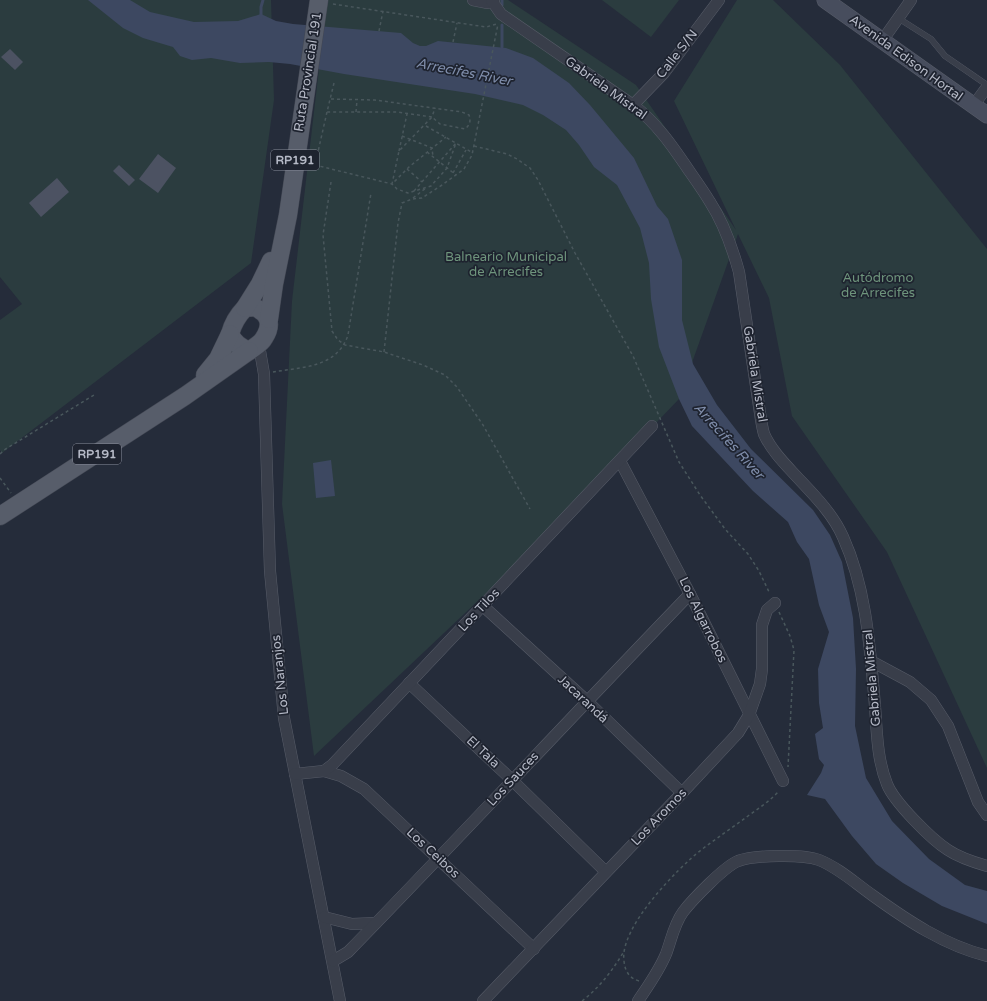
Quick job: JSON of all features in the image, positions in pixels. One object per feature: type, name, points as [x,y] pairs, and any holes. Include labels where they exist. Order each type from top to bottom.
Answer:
[{"type":"main road","name":"Avenida Edison Hortal","points":[[825,0],[987,115]]},
{"type":"main road","name":"Ruta Provincial 191","points":[[269,319],[274,284],[288,215],[303,105],[323,5]]},
{"type":"main road","name":"Ruta Provincial 191","points":[[245,308],[266,275],[288,215]]},
{"type":"main road","points":[[245,308],[260,310],[265,313],[269,319]]},
{"type":"main road","name":"RP191","points":[[194,390],[218,359],[235,321],[245,308]]},
{"type":"main road","name":"RP191","points":[[0,516],[194,390],[254,348],[265,338],[269,319]]},
{"type":"main road","points":[[230,334],[237,345],[254,348]]},
{"type":"street","name":"Gabriela Mistral","points":[[473,0],[488,2],[493,1],[499,19],[633,105],[647,116],[671,143],[711,203],[735,256],[739,272],[760,413],[765,434],[782,461],[827,512],[843,536],[853,562],[860,586],[869,635],[878,747],[881,766],[887,785],[896,799],[910,815],[947,850],[971,862],[987,866]]},
{"type":"street","name":"Calle S/N","points":[[633,105],[664,73],[719,0]]},
{"type":"street","points":[[882,41],[911,0]]},
{"type":"street","points":[[973,106],[987,86]]},
{"type":"street","name":"Los Naranjos","points":[[254,348],[264,374],[270,571],[284,718],[340,1001]]},
{"type":"street","name":"Los Tilos","points":[[324,771],[332,765],[652,426]]},
{"type":"street","name":"Los Algarrobos","points":[[620,461],[690,594],[783,782]]},
{"type":"street","name":"Los Sauces","points":[[333,961],[348,952],[690,594]]},
{"type":"street","name":"Los Aromos","points":[[484,1001],[738,733],[749,714],[760,684],[762,669],[762,625],[767,610],[775,603]]},
{"type":"street","name":"Jacarandá","points":[[483,606],[587,701],[682,793]]},
{"type":"street","points":[[871,661],[910,682],[931,700],[948,726],[978,802],[987,815]]},
{"type":"street","name":"El Tala","points":[[409,683],[512,780],[606,872]]},
{"type":"street","points":[[295,774],[324,771]]},
{"type":"street","name":"Los Ceibos","points":[[324,771],[341,776],[364,789],[534,948]]},
{"type":"street","points":[[638,1001],[660,968],[682,913],[719,874],[729,866],[738,861],[751,858],[800,856],[819,860],[837,869],[911,923],[965,950],[987,956]]},
{"type":"street","points":[[324,917],[352,924],[376,923]]},
{"type":"lane","points":[[898,18],[931,39],[946,56],[987,86]]},
{"type":"path","points":[[323,5],[383,11],[486,27],[499,19]]},
{"type":"path","points":[[379,31],[383,11]]},
{"type":"path","points":[[384,352],[398,223],[402,203],[412,199],[422,198],[456,175],[464,169],[473,153],[499,19]]},
{"type":"path","points":[[453,42],[457,23]]},
{"type":"path","points":[[334,83],[315,165],[392,184],[397,190],[408,193],[432,186],[447,168],[456,143]]},
{"type":"path","points":[[327,112],[397,112],[432,117],[440,124],[465,129],[468,127],[470,122],[469,115],[462,112],[375,100],[331,99]]},
{"type":"path","points":[[356,112],[358,100]]},
{"type":"path","points":[[399,151],[425,126],[432,117],[435,108]]},
{"type":"path","points":[[392,184],[407,114]]},
{"type":"path","points":[[425,126],[473,153]]},
{"type":"path","points":[[402,136],[432,148]]},
{"type":"path","points":[[392,184],[407,169],[446,137]]},
{"type":"path","points":[[414,191],[456,143]]},
{"type":"path","points":[[432,148],[434,157]]},
{"type":"path","points":[[453,173],[466,149]]},
{"type":"path","points":[[427,152],[456,175]]},
{"type":"path","points":[[407,169],[422,182]]},
{"type":"path","points":[[331,182],[323,234],[332,331],[338,340],[345,345],[384,352],[423,364],[445,375],[457,387],[483,425],[530,509]]},
{"type":"path","points":[[412,199],[427,187]]},
{"type":"path","points":[[264,374],[315,365],[328,361],[345,345],[348,335],[371,194]]},
{"type":"path","points":[[0,454],[4,450],[94,395]]},
{"type":"path","points":[[0,478],[18,505]]},
{"type":"path","points":[[582,1001],[599,986],[624,952]]},
{"type":"green space","points":[[0,0],[271,0],[274,100],[251,263],[2,453],[0,450],[0,320],[22,304],[0,277]]},
{"type":"green space","name":"Balneario Municipal de Arrecifes","points":[[327,0],[508,0],[636,85],[736,230],[674,101],[737,0],[773,0],[840,65],[987,249],[987,768],[887,552],[792,416],[769,298],[738,234],[679,399],[556,527],[314,756],[282,504],[292,301]]},
{"type":"green space","points":[[602,0],[679,0],[651,37]]},
{"type":"water","name":"Arrecifes River","points":[[88,0],[130,0],[150,12],[194,22],[238,21],[261,14],[276,21],[293,24],[401,33],[413,43],[420,46],[426,46],[438,41],[506,48],[533,58],[569,83],[590,105],[634,158],[657,206],[668,219],[682,260],[682,320],[693,364],[717,405],[751,449],[813,510],[830,535],[842,562],[853,618],[856,669],[855,726],[866,778],[892,821],[929,859],[965,885],[987,891],[987,924],[942,906],[903,883],[876,864],[852,836],[825,799],[807,795],[821,773],[824,765],[819,759],[815,734],[823,728],[819,703],[818,669],[829,632],[819,605],[809,559],[797,542],[788,522],[753,491],[692,426],[679,399],[659,347],[651,299],[649,263],[640,228],[617,185],[594,167],[579,145],[566,130],[543,115],[523,105],[475,94],[344,74],[290,64],[269,62],[240,63],[211,58],[192,60],[180,56],[173,47],[143,38],[123,28]]},
{"type":"water","points":[[331,460],[335,496],[316,498],[313,463]]},
{"type":"building","points":[[10,49],[23,62],[15,70],[1,57]]},
{"type":"building","points":[[158,154],[176,168],[158,193],[139,179]]},
{"type":"building","points":[[119,165],[135,180],[129,186],[113,171]]},
{"type":"building","points":[[57,178],[69,192],[41,217],[29,203]]},
{"type":"waterway","points":[[261,18],[261,7],[263,0]]},
{"type":"waterway","points":[[502,0],[502,5]]},
{"type":"waterway","points":[[502,25],[502,47]]},
{"type":"park label","name":"Autódromo de Arrecifes","points":[[878,286]]}]
